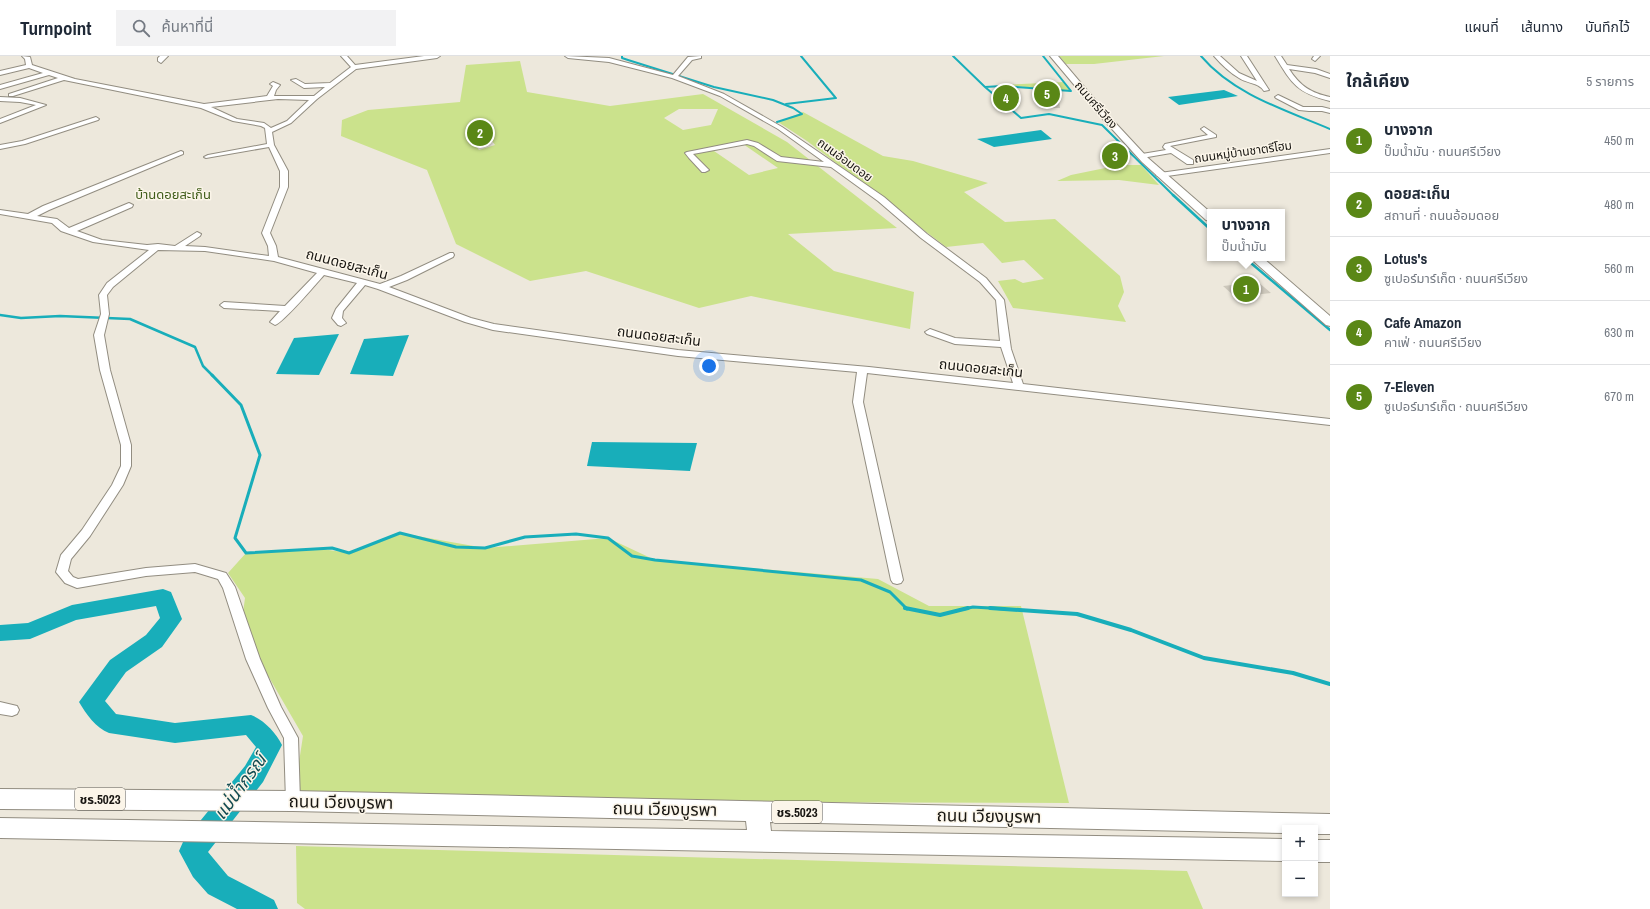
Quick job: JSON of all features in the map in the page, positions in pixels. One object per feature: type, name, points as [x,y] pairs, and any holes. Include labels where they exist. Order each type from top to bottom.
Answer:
[{"type":"main road","name":"ถนนศรีเวียง","points":[[1054,56],[1106,118],[1160,175],[1207,215]]},
{"type":"main road","points":[[1259,261],[1330,322]]},
{"type":"main road","name":"ถนน เวียงบูรพา","points":[[0,799],[293,801],[1330,824]]},
{"type":"main road","points":[[757,811],[760,841]]},
{"type":"main road","name":"ถนน เวียงบูรพา","points":[[0,828],[1282,850]]},
{"type":"main road","points":[[1318,851],[1330,851]]},
{"type":"street","points":[[25,56],[28,58],[30,66]]},
{"type":"street","points":[[344,56],[354,67]]},
{"type":"street","points":[[270,131],[289,122],[354,67],[437,56]]},
{"type":"street","name":"ถนนอ้อมดอย","points":[[568,56],[612,58],[674,77],[722,95],[780,128],[881,200],[924,236],[983,280],[1000,300],[1006,344],[1019,386]]},
{"type":"street","points":[[1217,56],[1233,73],[1251,82],[1261,84]]},
{"type":"street","points":[[1244,56],[1266,90]]},
{"type":"street","points":[[1278,56],[1298,87],[1308,93],[1330,99]]},
{"type":"street","points":[[674,77],[690,58],[699,57]]},
{"type":"street","points":[[0,73],[30,66],[74,82],[203,106],[235,120],[262,124],[268,127],[270,131],[269,139],[271,145],[284,172],[284,187],[266,233],[272,246],[274,259]]},
{"type":"street","points":[[1285,67],[1316,71],[1330,76]]},
{"type":"street","points":[[0,87],[48,73]]},
{"type":"street","points":[[0,99],[12,97],[63,78]]},
{"type":"street","points":[[294,80],[304,86],[332,85]]},
{"type":"street","points":[[270,98],[273,89],[277,85],[273,84]]},
{"type":"street","points":[[203,106],[286,96],[316,98]]},
{"type":"street","points":[[0,105],[12,97],[43,105],[0,121]]},
{"type":"street","points":[[1278,98],[1307,110],[1322,108],[1330,112]]},
{"type":"street","points":[[0,147],[23,143],[96,119]]},
{"type":"street","points":[[1190,162],[1170,151],[1166,147],[1167,145],[1214,136],[1204,129]]},
{"type":"street","points":[[705,170],[691,157],[689,153],[739,142],[754,143],[773,157],[780,159],[832,165]]},
{"type":"street","points":[[208,157],[271,145]]},
{"type":"street","points":[[1142,156],[1170,151]]},
{"type":"street","name":"ถนนหมู่บ้านชาตรีโฮม","points":[[1160,175],[1330,151]]},
{"type":"street","points":[[29,217],[46,208],[181,153]]},
{"type":"street","points":[[70,231],[129,205]]},
{"type":"street","name":"ถนนดอยสะเก็น","points":[[0,212],[54,221],[70,231],[102,242],[147,247],[178,247],[229,252],[274,259],[381,287],[468,320],[493,327],[678,353],[1019,386],[1330,422]]},
{"type":"street","points":[[178,247],[197,234]]},
{"type":"street","points":[[158,246],[110,285],[103,295],[105,314],[100,335],[105,370],[126,445],[126,466],[117,485],[86,532],[65,558],[62,572],[69,580],[76,584],[146,572],[195,568],[222,576],[229,588],[253,659],[275,708],[292,738],[293,801]]},
{"type":"street","points":[[381,287],[404,278],[450,256]]},
{"type":"street","points":[[275,322],[322,272]]},
{"type":"street","points":[[341,323],[337,318],[339,311],[363,282]]},
{"type":"street","points":[[224,305],[288,309]]},
{"type":"street","points":[[930,332],[938,332],[955,341],[1006,344]]},
{"type":"street","points":[[862,370],[858,402],[897,580]]},
{"type":"green space","points":[[1059,56],[1164,56],[1094,64],[1066,64]]},
{"type":"green space","points":[[520,61],[527,92],[610,106],[703,94],[787,142],[897,228],[788,234],[834,271],[914,292],[910,329],[751,296],[699,308],[586,271],[530,281],[456,244],[427,170],[341,136],[342,120],[368,110],[460,102],[466,65]],"holes":[[[679,109],[718,109],[711,125],[683,130],[664,118]],[[484,130],[495,145],[479,150],[474,143]],[[743,144],[778,168],[749,175],[714,151]]]},
{"type":"green space","points":[[1064,82],[1071,91],[1002,85]]},
{"type":"green space","points":[[803,112],[883,156],[913,161],[988,183],[964,192],[1005,222],[1055,219],[1120,276],[1124,292],[1118,306],[1126,322],[1013,308],[998,281],[1015,279],[1023,283],[1044,279],[1024,260],[1002,263],[983,243],[946,247],[807,141],[778,122]]},
{"type":"green space","points":[[1120,165],[1141,165],[1159,185],[1119,180],[1057,181],[1071,175]]},
{"type":"green space","points":[[400,533],[485,548],[608,538],[655,560],[878,579],[929,606],[1021,606],[1069,803],[293,801],[303,736],[259,660],[243,613],[245,598],[228,573],[246,553],[322,549],[349,553]]},
{"type":"green space","points":[[296,846],[1187,871],[1203,909],[305,909],[297,903]]},
{"type":"water","points":[[1224,90],[1238,96],[1179,105],[1168,97]]},
{"type":"water","points":[[1041,130],[1052,139],[994,147],[977,139]]},
{"type":"water","points":[[339,334],[319,375],[276,374],[294,338]]},
{"type":"water","points":[[409,335],[393,376],[350,374],[364,339]]},
{"type":"water","points":[[592,442],[697,443],[690,471],[587,466]]},
{"type":"building","points":[[1037,91],[1058,93],[1060,108],[1051,108]]},
{"type":"building","points":[[1258,282],[1271,293],[1244,296],[1240,293],[1232,294],[1223,286]]},
{"type":"waterway","points":[[622,56],[622,58],[714,87],[773,100],[793,108],[802,114],[777,122]]},
{"type":"waterway","points":[[801,56],[835,97]]},
{"type":"waterway","points":[[953,56],[985,87]]},
{"type":"waterway","points":[[985,87],[1002,86],[1071,91],[1043,56]]},
{"type":"waterway","points":[[1201,56],[1228,81],[1244,91],[1278,108],[1330,129]]},
{"type":"waterway","points":[[985,87],[1021,118],[1049,114],[1102,125],[1174,196]]},
{"type":"waterway","points":[[786,104],[836,98]]},
{"type":"waterway","points":[[1173,195],[1207,226]]},
{"type":"waterway","points":[[1249,261],[1330,330]]},
{"type":"waterway","points":[[0,315],[21,318],[60,316],[130,319],[195,347],[203,366],[212,375]]},
{"type":"waterway","points":[[212,375],[241,405],[260,455],[235,538],[246,553],[332,548],[349,553],[400,533],[456,547],[485,548],[525,537],[576,534],[608,538],[632,556],[655,560],[861,580],[890,592],[906,608]]},
{"type":"waterway","name":"แม่น้ำกรณ์","points":[[0,633],[30,631],[72,613],[163,597],[171,619],[154,641],[118,666],[91,702],[109,723],[175,733],[251,725],[270,745],[254,774],[192,851],[203,868],[218,885],[264,909]]},
{"type":"waterway","points":[[964,609],[973,607],[1000,609]]},
{"type":"waterway","points":[[906,608],[940,615],[964,609]]},
{"type":"waterway","points":[[964,609],[968,608]]},
{"type":"waterway","points":[[990,608],[1000,609]]},
{"type":"waterway","points":[[1000,609],[1005,609]]},
{"type":"waterway","points":[[1000,609],[1077,614],[1131,630],[1204,658],[1293,673],[1330,684]]},
{"type":"place","name":"7-Eleven","points":[[1047,94]]},
{"type":"place","name":"Cafe Amazon","points":[[1006,98]]},
{"type":"place","name":"ดอยสะเก็น","points":[[480,133]]},
{"type":"place","name":"Lotus's","points":[[1115,156]]},
{"type":"place","name":"บางจาก","points":[[1246,289]]},
{"type":"district","name":"บ้านดอยสะเก็น","points":[[173,194]]}]
